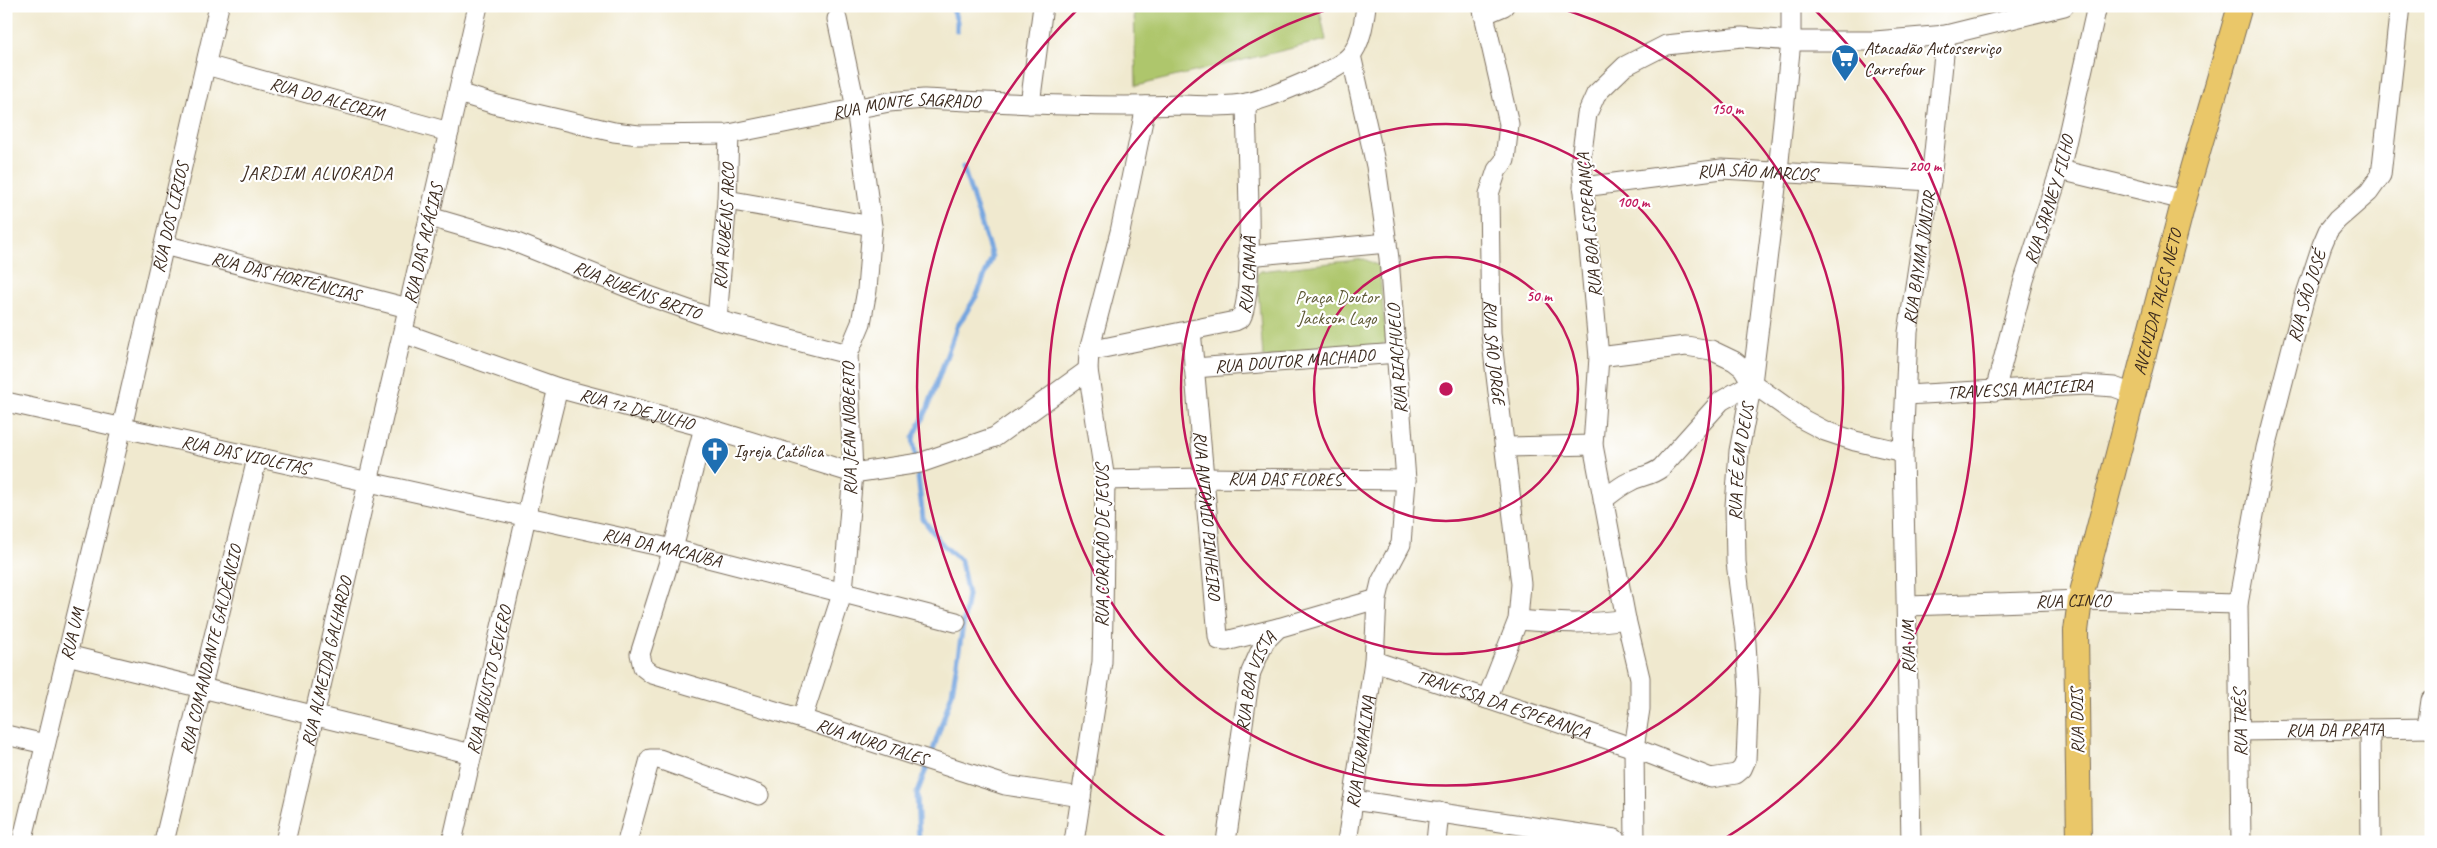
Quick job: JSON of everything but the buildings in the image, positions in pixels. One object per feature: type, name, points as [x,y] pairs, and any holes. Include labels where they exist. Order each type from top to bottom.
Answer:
[{"type":"main road","name":"AVENIDA TALES NETO","points":[[2080,600],[2184,200],[2240,6]]},
{"type":"main road","name":"RUA DOIS","points":[[2079,842],[2076,631],[2080,600]]},
{"type":"street","name":"RUA DOS LÍRIOS","points":[[122,427],[219,6]]},
{"type":"street","name":"RUA DAS ACÁCIAS","points":[[368,482],[478,6]]},
{"type":"street","points":[[1030,104],[1043,6]]},
{"type":"street","points":[[1351,55],[1365,20],[1366,6]]},
{"type":"street","points":[[1483,10],[1504,6]]},
{"type":"street","name":"RUA FÉ EM DEUS","points":[[1634,748],[1711,778],[1736,774],[1742,769],[1746,760],[1748,681],[1746,643],[1736,562],[1735,506],[1739,451],[1752,383],[1778,171],[1791,41],[1791,6]]},
{"type":"street","name":"RUA BOA ESPERANÇA","points":[[1635,842],[1634,748],[1640,709],[1640,678],[1626,619],[1593,445],[1599,356],[1581,159],[1587,114],[1596,94],[1607,81],[1625,66],[1666,45],[1742,37],[1791,41],[1875,41],[1946,35],[2064,6]]},
{"type":"street","name":"RUA SARNEY FILHO","points":[[1995,390],[2024,280],[2060,170],[2097,6]]},
{"type":"street","name":"RUA SÃO JOSÉ","points":[[2238,604],[2266,448],[2304,300],[2322,245],[2328,231],[2337,220],[2369,192],[2381,175],[2400,6]]},
{"type":"street","name":"RUA SÃO JORGE","points":[[1483,10],[1508,124],[1505,160],[1497,170],[1489,194],[1491,334],[1521,584],[1518,620],[1487,699]]},
{"type":"street","name":"RUA JEAN NOBERTO","points":[[802,719],[843,591],[853,473],[848,354],[861,323],[872,226],[856,108],[837,19]]},
{"type":"street","name":"RUA BAYMA JÚNIOR","points":[[1903,452],[1908,332],[1931,181],[1946,35]]},
{"type":"street","name":"RUA MONTE SAGRADO","points":[[458,93],[498,106],[614,132],[639,135],[728,134],[856,108],[924,99],[1030,104],[1146,106],[1246,104],[1329,71],[1351,55]]},
{"type":"street","name":"RUA RIACHUELO","points":[[1351,55],[1376,166],[1387,243],[1398,353],[1406,480],[1401,544],[1381,582],[1377,599],[1374,661]]},
{"type":"street","name":"RUA DO ALECRIM","points":[[206,65],[449,132]]},
{"type":"street","name":"RUA CANAÃ","points":[[1089,361],[1191,330],[1241,318],[1246,302],[1248,256],[1246,104]]},
{"type":"street","name":"RUA CORAÇÃO DE JESUS","points":[[1074,842],[1102,662],[1105,480],[1089,361],[1120,232],[1146,106]]},
{"type":"street","name":"RUA RUBÉNS ARCO","points":[[717,320],[727,200],[728,134]]},
{"type":"street","name":"RUA SÃO MARCOS","points":[[1583,187],[1722,169],[1931,181]]},
{"type":"street","points":[[2060,170],[2184,200]]},
{"type":"street","points":[[727,200],[872,226]]},
{"type":"street","name":"RUA RUBÉNS BRITO","points":[[430,217],[512,241],[632,290],[717,320],[848,354]]},
{"type":"street","points":[[1248,256],[1387,243]]},
{"type":"street","name":"RUA DAS HORTÊNCIAS","points":[[164,245],[408,308]]},
{"type":"street","name":"RUA ANTÔNIO PINHEIRO","points":[[1191,330],[1218,636],[1220,640],[1226,641],[1278,628]]},
{"type":"street","name":"RUA 12 DE JULHO","points":[[403,333],[558,388],[704,427],[853,473],[912,464],[995,437],[1089,361]]},
{"type":"street","points":[[1599,356],[1699,346],[1720,353],[1734,361],[1743,368],[1752,383],[1804,420],[1855,441],[1903,452]]},
{"type":"street","name":"RUA DOUTOR MACHADO","points":[[1194,368],[1398,353]]},
{"type":"street","points":[[1603,500],[1627,482],[1650,476],[1656,472],[1721,401],[1752,383]]},
{"type":"street","name":"TRAVESSA MACIEIRA","points":[[1906,396],[2086,385],[2114,387],[2133,394]]},
{"type":"street","name":"RUA AUGUSTO SEVERO","points":[[452,842],[526,517],[558,388]]},
{"type":"street","points":[[6,402],[122,427]]},
{"type":"street","name":"RUA DAS VIOLETAS","points":[[122,427],[368,482]]},
{"type":"street","name":"RUA UM","points":[[22,842],[122,427]]},
{"type":"street","points":[[673,549],[704,427]]},
{"type":"street","points":[[1506,447],[1593,445]]},
{"type":"street","name":"RUA UM","points":[[1903,452],[1912,842]]},
{"type":"street","name":"RUA COMANDANTE GALDÊNCIO","points":[[164,842],[257,458]]},
{"type":"street","name":"RUA DAS FLORES","points":[[1105,480],[1203,478],[1406,480]]},
{"type":"street","name":"RUA DA MACAÚBA","points":[[368,482],[673,549],[843,591],[956,622]]},
{"type":"street","name":"RUA ALMEIDA GALHARDO","points":[[285,842],[368,482]]},
{"type":"street","name":"RUA MURO TALES","points":[[673,549],[640,654],[643,667],[652,674],[802,719],[1004,785],[1081,798]]},
{"type":"street","name":"RUA BOA VISTA","points":[[1226,842],[1251,672],[1265,642],[1278,628],[1377,599]]},
{"type":"street","name":"RUA CINCO","points":[[1908,606],[2080,600],[2238,604]]},
{"type":"street","name":"RUA TRÊS","points":[[2238,604],[2241,842]]},
{"type":"street","points":[[1518,620],[1572,624],[1601,623],[1626,619]]},
{"type":"street","points":[[67,655],[472,754]]},
{"type":"street","name":"TRAVESSA DA ESPERANÇA","points":[[1374,661],[1634,748]]},
{"type":"street","name":"RUA TURMALINA","points":[[1347,842],[1374,661]]},
{"type":"street","points":[[2429,728],[2431,700]]},
{"type":"street","name":"RUA DA PRATA","points":[[2240,731],[2429,728]]},
{"type":"street","points":[[2370,729],[2371,842]]},
{"type":"street","points":[[6,735],[45,744]]},
{"type":"street","points":[[627,842],[650,759],[659,759],[758,795]]},
{"type":"street","points":[[1353,800],[1439,812],[1527,834],[1615,840]]},
{"type":"street","points":[[1436,842],[1439,812]]},
{"type":"green space","points":[[1134,6],[1319,6],[1326,40],[1136,86]]},
{"type":"green space","name":"Praça Doutor Jackson Lago","points":[[1364,259],[1379,266],[1386,341],[1378,349],[1263,357],[1257,274],[1261,271]]},
{"type":"waterway","points":[[952,6],[957,21],[957,31]]},
{"type":"waterway","points":[[916,460],[913,438],[927,410],[957,327],[977,295],[992,257],[963,167]]},
{"type":"waterway","points":[[917,468],[923,519],[941,543],[961,561],[968,595],[952,693],[931,756]]},
{"type":"waterway","points":[[919,842],[917,793],[928,764]]},
{"type":"place","name":"Atacadão Autosserviço Carrefour","points":[[1845,82]]},
{"type":"place","name":"Igreja Católica","points":[[715,475]]},
{"type":"district","name":"JARDIM ALVORADA","points":[[317,172]]}]
